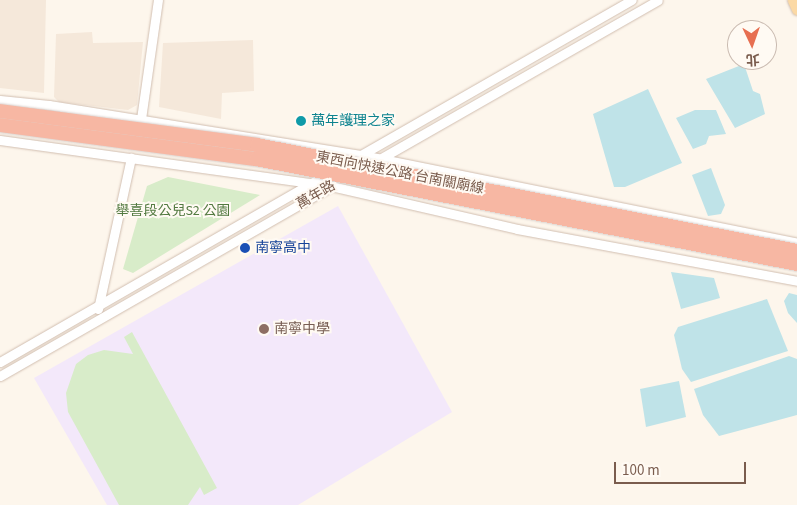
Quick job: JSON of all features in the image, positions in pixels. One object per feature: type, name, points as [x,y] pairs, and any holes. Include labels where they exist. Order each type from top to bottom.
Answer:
[{"type":"highway","name":"東西向快速公路 台南關廟線","points":[[0,112],[257,145],[797,251]]},
{"type":"highway","name":"東西向快速公路 台南關廟線","points":[[0,125],[256,159],[797,264]]},
{"type":"main road","points":[[793,0],[797,9]]},
{"type":"street","points":[[141,119],[158,0]]},
{"type":"street","points":[[633,0],[639,10]]},
{"type":"street","name":"萬年路","points":[[0,362],[633,0]]},
{"type":"street","name":"萬年路","points":[[0,376],[658,0]]},
{"type":"street","points":[[0,100],[141,119],[362,155],[797,243]]},
{"type":"street","points":[[0,140],[331,186],[518,229],[797,281]]},
{"type":"street","points":[[96,320],[132,158]]},
{"type":"shaded area","points":[[0,0],[46,0],[44,93],[0,88]]},
{"type":"shaded area","points":[[92,32],[93,43],[143,42],[137,105],[128,110],[59,102],[54,97],[56,34]]},
{"type":"shaded area","points":[[253,40],[254,91],[222,93],[221,119],[159,107],[163,43]]},
{"type":"shaded area","name":"南寧中學","points":[[338,206],[452,412],[298,505],[107,505],[34,378]]},
{"type":"green space","name":"舉喜段公兒S2 公園","points":[[168,177],[260,195],[133,273],[123,269],[147,186]]},
{"type":"green space","points":[[132,332],[217,488],[204,495],[200,487],[188,505],[119,505],[68,412],[66,393],[76,364],[88,355],[104,350],[133,354],[124,337]]},
{"type":"water","points":[[729,70],[746,70],[753,91],[760,94],[765,114],[735,128],[706,79]]},
{"type":"water","points":[[648,89],[682,163],[625,187],[614,187],[593,114]]},
{"type":"water","points":[[695,110],[716,110],[726,134],[709,136],[706,144],[693,149],[676,118]]},
{"type":"water","points":[[711,168],[725,205],[721,214],[708,216],[692,175]]},
{"type":"water","points":[[671,272],[714,278],[720,298],[681,309]]},
{"type":"water","points":[[789,293],[797,295],[797,323],[788,313],[784,301]]},
{"type":"water","points":[[767,299],[788,351],[691,382],[682,369],[674,335],[678,327]]},
{"type":"water","points":[[789,356],[797,359],[797,415],[719,436],[703,415],[694,389]]},
{"type":"water","points":[[679,381],[686,417],[646,427],[640,389]]},
{"type":"place","name":"萬年護理之家","points":[[301,121]]},
{"type":"place","name":"南寧高中","points":[[245,248]]},
{"type":"place","name":"南寧中學","points":[[264,329]]}]
